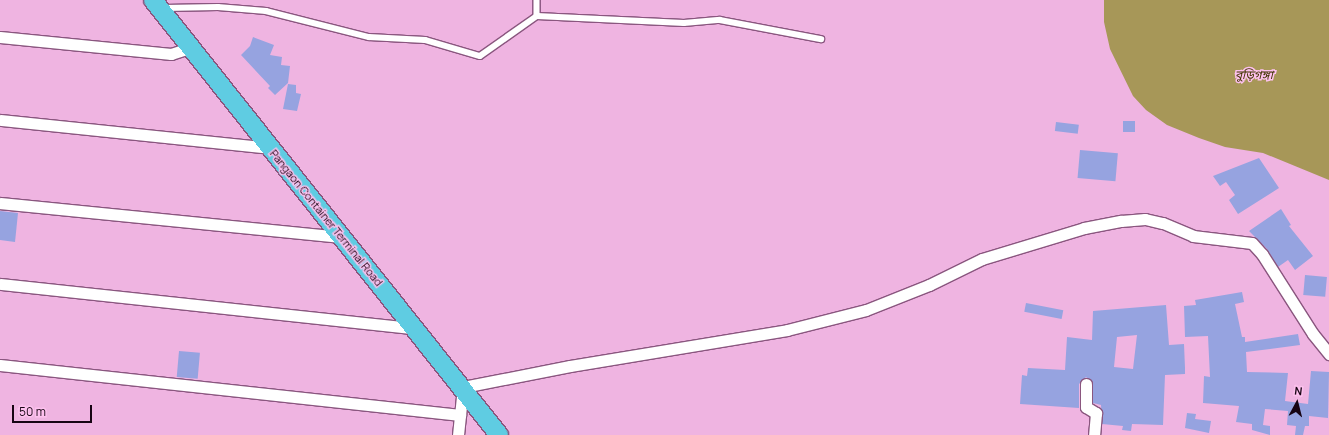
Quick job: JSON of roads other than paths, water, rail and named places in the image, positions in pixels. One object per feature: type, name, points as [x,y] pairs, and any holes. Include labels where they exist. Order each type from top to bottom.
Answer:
[{"type":"highway","name":"Pangaon Container Terminal Road","points":[[157,4],[190,48],[343,237],[413,328],[463,388],[497,434]]},
{"type":"street","points":[[0,36],[171,54],[190,48]]},
{"type":"street","points":[[0,120],[271,148]]},
{"type":"street","points":[[0,203],[343,237]]},
{"type":"street","points":[[458,435],[463,388],[570,366],[787,330],[866,310],[929,286],[982,259],[1084,228],[1145,219],[1163,223],[1193,236],[1252,243],[1262,254],[1313,334],[1329,354]]},
{"type":"street","points":[[0,284],[413,328]]},
{"type":"street","points":[[0,365],[460,415]]},
{"type":"street","points":[[1086,384],[1086,407],[1096,413],[1094,435]]},
{"type":"lane","points":[[537,0],[537,16]]},
{"type":"lane","points":[[157,4],[266,11],[369,37],[425,40],[480,56],[537,16],[684,23],[720,20],[821,39]]},
{"type":"water","name":"বুড়িগঙ্গা","points":[[1104,0],[1329,0],[1329,180],[1263,153],[1225,147],[1199,138],[1167,125],[1146,110],[1133,96],[1110,49],[1104,22]]}]
